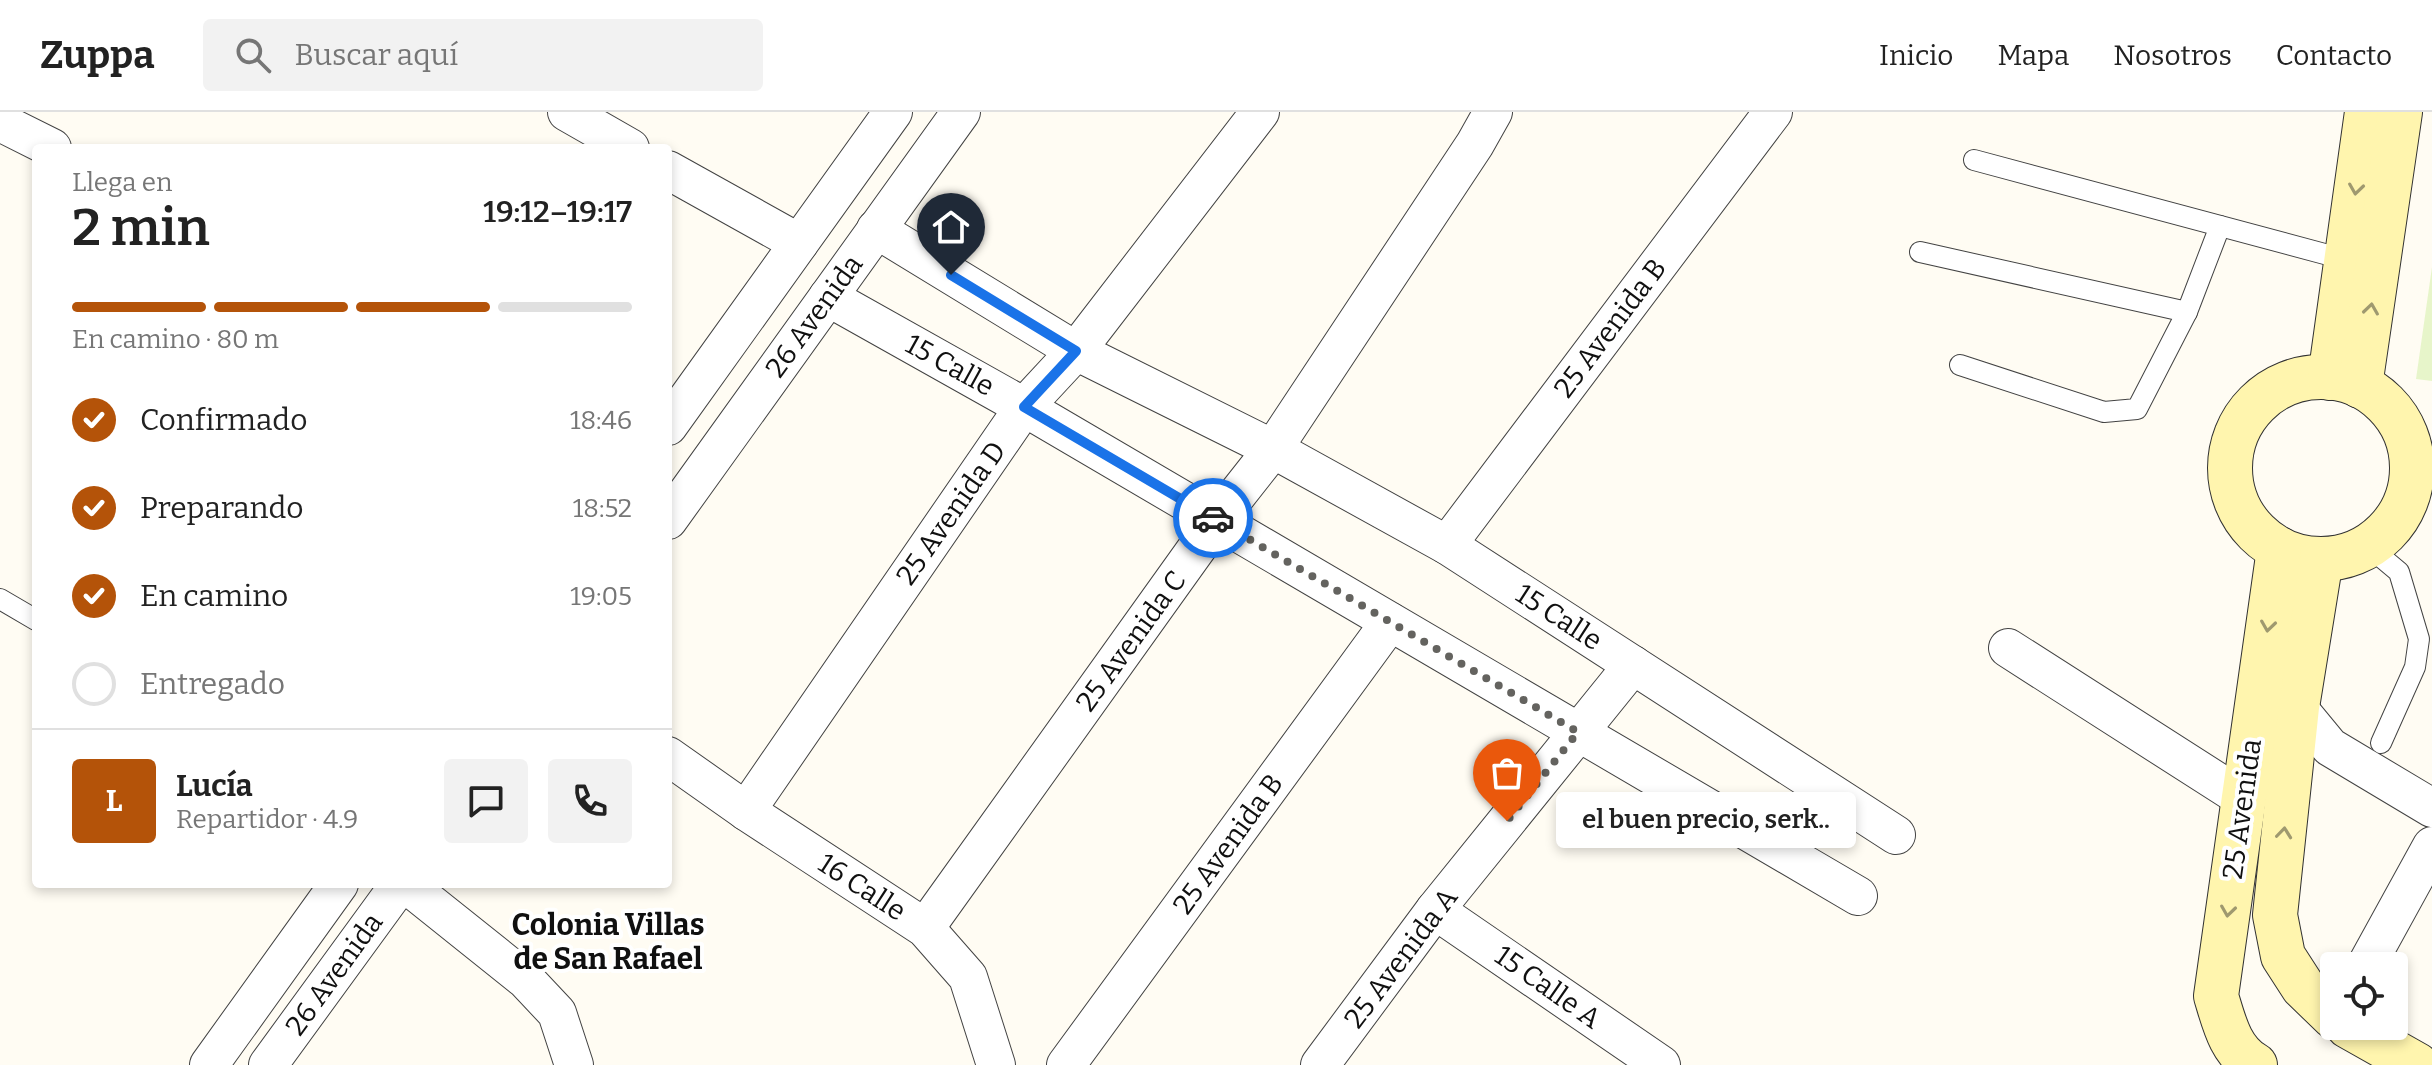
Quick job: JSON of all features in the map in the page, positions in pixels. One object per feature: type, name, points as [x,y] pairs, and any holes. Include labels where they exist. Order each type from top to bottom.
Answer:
[{"type":"street","points":[[567,112],[617,144]]},
{"type":"street","name":"26 Avenida","points":[[672,420],[893,112]]},
{"type":"street","name":"26 Avenida","points":[[672,514],[961,112]]},
{"type":"street","name":"25 Avenida D","points":[[746,811],[1024,407],[1076,351],[1260,112]]},
{"type":"street","name":"25 Avenida C","points":[[925,928],[1217,520],[1273,449],[1475,144],[1493,112]]},
{"type":"street","name":"25 Avenida B","points":[[1447,545],[1773,112]]},
{"type":"street","points":[[2345,382],[2347,260],[2367,112]]},
{"type":"street","points":[[2345,382],[2400,112]]},
{"type":"street","points":[[0,122],[44,144]]},
{"type":"street","points":[[672,172],[799,243]]},
{"type":"street","name":"15 Calle","points":[[876,229],[1076,351],[1273,449],[1447,545],[1896,835]]},
{"type":"street","name":"15 Calle","points":[[828,297],[1024,407],[1858,896]]},
{"type":"street","points":[[2302,379],[2345,382],[2380,399],[2403,428],[2419,500],[2368,546],[2346,556],[2321,559],[2292,555],[2256,533],[2234,497],[2229,470],[2233,443],[2245,417],[2264,397],[2302,379]]},
{"type":"street","name":"25 Avenida","points":[[2251,1063],[2228,1037],[2216,996],[2279,549]]},
{"type":"street","name":"25 Avenida","points":[[2319,1002],[2283,956],[2275,915],[2297,707],[2321,559]]},
{"type":"street","name":"25 Avenida B","points":[[1066,1065],[1390,622]]},
{"type":"street","points":[[2008,648],[2244,799]]},
{"type":"street","name":"25 Avenida A","points":[[1320,1065],[1435,910],[1633,665]]},
{"type":"street","points":[[2297,707],[2330,747],[2432,808]]},
{"type":"street","name":"16 Calle","points":[[672,759],[925,928],[968,977],[996,1065]]},
{"type":"street","points":[[2374,952],[2432,846]]},
{"type":"street","name":"26 Avenida","points":[[209,1065],[336,888]]},
{"type":"street","name":"26 Avenida","points":[[268,1065],[397,888]]},
{"type":"street","points":[[411,888],[526,980],[557,1013],[574,1065]]},
{"type":"street","name":"15 Calle A","points":[[1435,910],[1661,1065]]},
{"type":"street","points":[[2373,1040],[2417,1065]]},
{"type":"lane","points":[[1974,160],[2347,260]]},
{"type":"lane","points":[[1960,365],[2104,412],[2137,409],[2187,312],[2220,226]]},
{"type":"lane","points":[[1920,252],[2187,312]]},
{"type":"lane","points":[[2368,546],[2399,572],[2419,639],[2415,667],[2381,743]]},
{"type":"lane","points":[[0,599],[32,618]]},
{"type":"green space","points":[[2432,267],[2432,381],[2416,379]]},
{"type":"way so far","points":[[1213,518],[1578,732],[1507,821]]},
{"type":"place","name":"el buen precio, serk..","points":[[1507,821]]},
{"type":"district","name":"Colonia Villas de San Rafael","points":[[608,942]]},
{"type":"route","points":[[951,275],[1076,351],[1024,407],[1213,518]]}]
